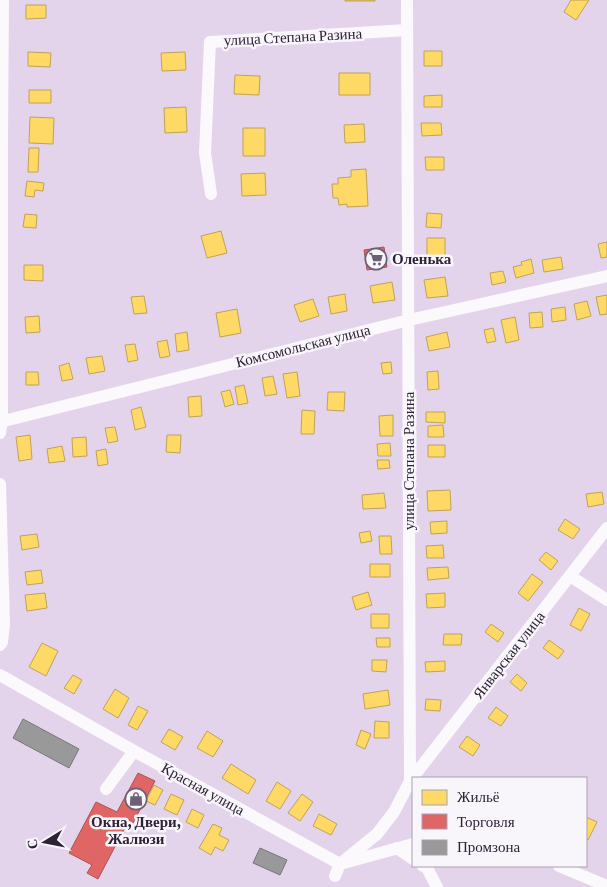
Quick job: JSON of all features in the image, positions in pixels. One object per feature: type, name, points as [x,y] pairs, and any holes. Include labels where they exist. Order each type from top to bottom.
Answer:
[{"type":"street","points":[[1,425],[3,0]]},
{"type":"street","name":"улица Степана Разина","points":[[340,864],[377,834],[394,812],[410,781],[407,0]]},
{"type":"street","name":"улица Степана Разина","points":[[210,194],[205,153],[210,42],[407,30]]},
{"type":"street","name":"Комсомольская улица","points":[[1,425],[409,320],[607,276]]},
{"type":"street","points":[[0,484],[4,624],[0,645]]},
{"type":"street","name":"Январская улица","points":[[413,777],[607,528]]},
{"type":"street","points":[[570,576],[607,600]]},
{"type":"street","name":"Красная улица","points":[[0,675],[340,864]]},
{"type":"street","points":[[106,789],[134,751]]},
{"type":"street","points":[[335,876],[340,864],[412,844]]},
{"type":"street","points":[[397,848],[412,858]]},
{"type":"street","points":[[425,867],[437,887]]},
{"type":"street","points":[[561,867],[607,886]]},
{"type":"building: Жильё","points":[[375,0],[375,1],[345,1]]},
{"type":"building: Жильё","points":[[571,0],[589,0],[576,20],[564,12]]},
{"type":"building: Жильё","points":[[26,5],[46,5],[46,18],[26,19]]},
{"type":"building: Жильё","points":[[424,51],[442,51],[442,66],[424,66]]},
{"type":"building: Жильё","points":[[28,52],[51,53],[50,67],[28,66]]},
{"type":"building: Жильё","points":[[185,52],[186,70],[162,71],[161,53]]},
{"type":"building: Жильё","points":[[339,73],[370,73],[370,95],[339,95]]},
{"type":"building: Жильё","points":[[235,75],[260,76],[259,95],[234,94]]},
{"type":"building: Жильё","points":[[29,90],[51,90],[51,103],[29,103]]},
{"type":"building: Жильё","points":[[442,95],[442,107],[424,107],[424,96]]},
{"type":"building: Жильё","points":[[186,107],[187,132],[165,133],[164,108]]},
{"type":"building: Жильё","points":[[30,117],[54,118],[53,144],[29,143]]},
{"type":"building: Жильё","points":[[421,123],[441,123],[442,135],[422,136]]},
{"type":"building: Жильё","points":[[364,124],[365,142],[345,143],[344,125]]},
{"type":"building: Жильё","points":[[243,128],[265,128],[265,156],[243,156]]},
{"type":"building: Жильё","points":[[29,148],[39,148],[38,172],[28,172]]},
{"type":"building: Жильё","points":[[425,157],[444,157],[444,170],[426,170]]},
{"type":"building: Жильё","points":[[366,169],[368,206],[347,207],[347,204],[339,205],[338,198],[333,198],[332,184],[338,184],[338,178],[351,177],[351,170]]},
{"type":"building: Жильё","points":[[265,173],[266,195],[242,196],[241,174]]},
{"type":"building: Жильё","points":[[27,181],[44,183],[43,191],[35,190],[34,197],[25,196]]},
{"type":"building: Жильё","points":[[427,213],[442,214],[441,228],[426,227]]},
{"type":"building: Жильё","points":[[25,214],[37,215],[36,228],[23,227]]},
{"type":"building: Жильё","points":[[221,231],[227,253],[207,258],[201,236]]},
{"type":"building: Жильё","points":[[427,238],[445,238],[445,259],[427,259]]},
{"type":"building: Жильё","points":[[607,242],[607,257],[601,258],[598,244]]},
{"type":"building: Жильё","points":[[561,257],[563,269],[544,272],[542,260]]},
{"type":"building: Жильё","points":[[531,259],[534,273],[516,278],[513,267],[522,265],[521,262]]},
{"type":"building: Жильё","points":[[24,265],[43,265],[43,281],[24,280]]},
{"type":"building: Жильё","points":[[503,271],[506,282],[492,285],[490,273]]},
{"type":"building: Жильё","points":[[445,277],[448,296],[427,298],[424,280]]},
{"type":"building: Жильё","points":[[392,282],[395,300],[373,303],[370,286]]},
{"type":"building: Жильё","points":[[345,294],[347,311],[331,314],[328,297]]},
{"type":"building: Жильё","points":[[607,295],[607,314],[600,315],[596,297]]},
{"type":"building: Жильё","points":[[144,296],[147,313],[134,314],[131,297]]},
{"type":"building: Жильё","points":[[313,299],[319,316],[300,322],[294,305]]},
{"type":"building: Жильё","points":[[587,301],[591,316],[577,320],[574,304]]},
{"type":"building: Жильё","points":[[565,307],[566,320],[552,322],[551,309]]},
{"type":"building: Жильё","points":[[237,309],[241,333],[220,337],[216,313]]},
{"type":"building: Жильё","points":[[542,312],[543,327],[530,328],[529,313]]},
{"type":"building: Жильё","points":[[39,316],[40,332],[26,333],[25,317]]},
{"type":"building: Жильё","points":[[515,317],[519,340],[506,343],[501,320]]},
{"type":"building: Жильё","points":[[493,328],[496,341],[487,343],[484,330]]},
{"type":"building: Жильё","points":[[187,332],[189,350],[177,352],[175,334]]},
{"type":"building: Жильё","points":[[447,332],[450,347],[429,351],[426,337]]},
{"type":"building: Жильё","points":[[167,340],[170,356],[160,358],[157,342]]},
{"type":"building: Жильё","points":[[135,344],[138,360],[128,362],[125,345]]},
{"type":"building: Жильё","points":[[102,356],[105,371],[89,374],[86,358]]},
{"type":"building: Жильё","points":[[391,362],[392,373],[383,374],[381,363]]},
{"type":"building: Жильё","points":[[69,363],[73,379],[62,381],[59,366]]},
{"type":"building: Жильё","points":[[438,371],[439,389],[428,390],[427,372]]},
{"type":"building: Жильё","points":[[26,372],[38,372],[39,385],[26,385]]},
{"type":"building: Жильё","points":[[297,372],[300,396],[287,398],[283,374]]},
{"type":"building: Жильё","points":[[273,376],[277,394],[265,396],[262,378]]},
{"type":"building: Жильё","points":[[244,385],[248,403],[238,405],[235,387]]},
{"type":"building: Жильё","points":[[230,390],[234,404],[225,407],[221,392]]},
{"type":"building: Жильё","points":[[328,392],[345,392],[344,411],[327,410]]},
{"type":"building: Жильё","points":[[201,396],[202,416],[189,417],[188,397]]},
{"type":"building: Жильё","points":[[141,407],[146,427],[135,430],[131,410]]},
{"type":"building: Жильё","points":[[302,410],[315,411],[314,434],[301,434]]},
{"type":"building: Жильё","points":[[426,412],[445,412],[445,423],[426,422]]},
{"type":"building: Жильё","points":[[393,415],[393,436],[380,436],[379,416]]},
{"type":"building: Жильё","points":[[443,425],[444,437],[428,437],[428,426]]},
{"type":"building: Жильё","points":[[115,427],[118,441],[108,443],[105,428]]},
{"type":"building: Жильё","points":[[30,435],[32,459],[19,461],[16,437]]},
{"type":"building: Жильё","points":[[167,435],[181,435],[180,453],[166,452]]},
{"type":"building: Жильё","points":[[86,437],[87,456],[73,457],[72,438]]},
{"type":"building: Жильё","points":[[390,443],[391,456],[378,456],[377,444]]},
{"type":"building: Жильё","points":[[428,445],[445,445],[445,457],[428,457]]},
{"type":"building: Жильё","points":[[62,446],[65,461],[49,463],[47,449]]},
{"type":"building: Жильё","points":[[106,449],[108,464],[98,466],[96,451]]},
{"type":"building: Жильё","points":[[377,460],[389,460],[390,468],[378,469]]},
{"type":"building: Жильё","points":[[450,490],[451,510],[428,511],[427,491]]},
{"type":"building: Жильё","points":[[602,492],[604,504],[588,507],[586,494]]},
{"type":"building: Жильё","points":[[384,493],[386,508],[363,509],[362,495]]},
{"type":"building: Жильё","points":[[565,519],[580,529],[573,539],[558,530]]},
{"type":"building: Жильё","points":[[447,521],[447,533],[431,534],[430,522]]},
{"type":"building: Жильё","points":[[370,531],[372,541],[361,543],[359,533]]},
{"type":"building: Жильё","points":[[37,534],[39,547],[22,550],[20,536]]},
{"type":"building: Жильё","points":[[379,536],[391,536],[392,554],[380,554]]},
{"type":"building: Жильё","points":[[443,545],[444,558],[427,558],[426,546]]},
{"type":"building: Жильё","points":[[546,552],[558,561],[551,570],[539,560]]},
{"type":"building: Жильё","points":[[370,564],[390,564],[390,577],[370,577]]},
{"type":"building: Жильё","points":[[448,567],[449,578],[428,580],[427,568]]},
{"type":"building: Жильё","points":[[41,570],[43,583],[27,585],[25,572]]},
{"type":"building: Жильё","points":[[532,574],[543,582],[528,601],[518,593]]},
{"type":"building: Жильё","points":[[368,592],[372,605],[356,610],[352,597]]},
{"type":"building: Жильё","points":[[45,593],[47,608],[27,611],[25,595]]},
{"type":"building: Жильё","points":[[445,593],[445,607],[427,608],[426,594]]},
{"type":"building: Жильё","points":[[579,608],[590,614],[581,631],[570,625]]},
{"type":"building: Жильё","points":[[371,614],[389,614],[389,628],[371,628]]},
{"type":"building: Жильё","points":[[491,624],[504,633],[498,642],[485,632]]},
{"type":"building: Жильё","points":[[444,634],[462,634],[461,645],[443,645]]},
{"type":"building: Жильё","points":[[376,638],[390,638],[390,647],[377,647]]},
{"type":"building: Жильё","points":[[549,640],[564,651],[558,659],[543,648]]},
{"type":"building: Жильё","points":[[42,643],[58,651],[46,676],[29,667]]},
{"type":"building: Жильё","points":[[372,660],[387,660],[386,672],[372,671]]},
{"type":"building: Жильё","points":[[445,661],[445,671],[426,672],[425,662]]},
{"type":"building: Жильё","points":[[517,674],[527,683],[521,691],[510,682]]},
{"type":"building: Жильё","points":[[73,675],[82,680],[74,694],[64,688]]},
{"type":"building: Жильё","points":[[115,689],[129,698],[118,718],[103,709]]},
{"type":"building: Жильё","points":[[388,690],[390,705],[365,709],[363,694]]},
{"type":"building: Жильё","points":[[426,699],[441,700],[440,711],[425,710]]},
{"type":"building: Жильё","points":[[138,706],[148,711],[137,730],[128,725]]},
{"type":"building: Жильё","points":[[496,707],[508,716],[501,726],[488,718]]},
{"type":"building: Жильё","points":[[375,721],[389,722],[389,738],[374,738]]},
{"type":"building: Жильё","points":[[169,729],[183,737],[175,750],[161,742]]},
{"type":"building: Жильё","points":[[361,730],[371,734],[365,749],[356,745]]},
{"type":"building: Жильё","points":[[207,731],[223,741],[213,757],[197,748]]},
{"type":"building: Жильё","points":[[467,736],[480,745],[473,756],[459,747]]},
{"type":"building: Жильё","points":[[231,764],[256,780],[248,794],[222,778]]},
{"type":"building: Жильё","points":[[277,782],[291,791],[280,809],[266,801]]},
{"type":"building: Жильё","points":[[154,785],[163,790],[155,805],[146,801]]},
{"type":"building: Жильё","points":[[171,794],[184,800],[177,815],[164,809]]},
{"type":"building: Жильё","points":[[302,794],[313,802],[300,821],[288,813]]},
{"type":"building: Жильё","points":[[192,809],[204,815],[198,828],[186,822]]},
{"type":"building: Жильё","points":[[319,814],[337,824],[331,835],[313,826]]},
{"type":"building: Жильё","points":[[587,817],[597,822],[587,839]]},
{"type":"building: Жильё","points":[[213,824],[222,828],[219,835],[229,840],[223,851],[215,847],[211,855],[199,848]]},
{"type":"building: Торговля","name":"Оленька","points":[[384,247],[387,267],[367,270],[364,250]]},
{"type":"building: Торговля","points":[[138,773],[155,781],[133,823],[129,820],[98,879],[87,873],[92,865],[69,853],[96,802],[117,812]]},
{"type":"building: Промзона","points":[[23,719],[79,749],[69,768],[13,738]]},
{"type":"building: Промзона","points":[[260,848],[287,860],[280,875],[253,863]]},
{"type":"place","name":"Оленька","points":[[376,259]]},
{"type":"place","name":"Окна, Двери, Жалюзи","points":[[136,799]]}]
